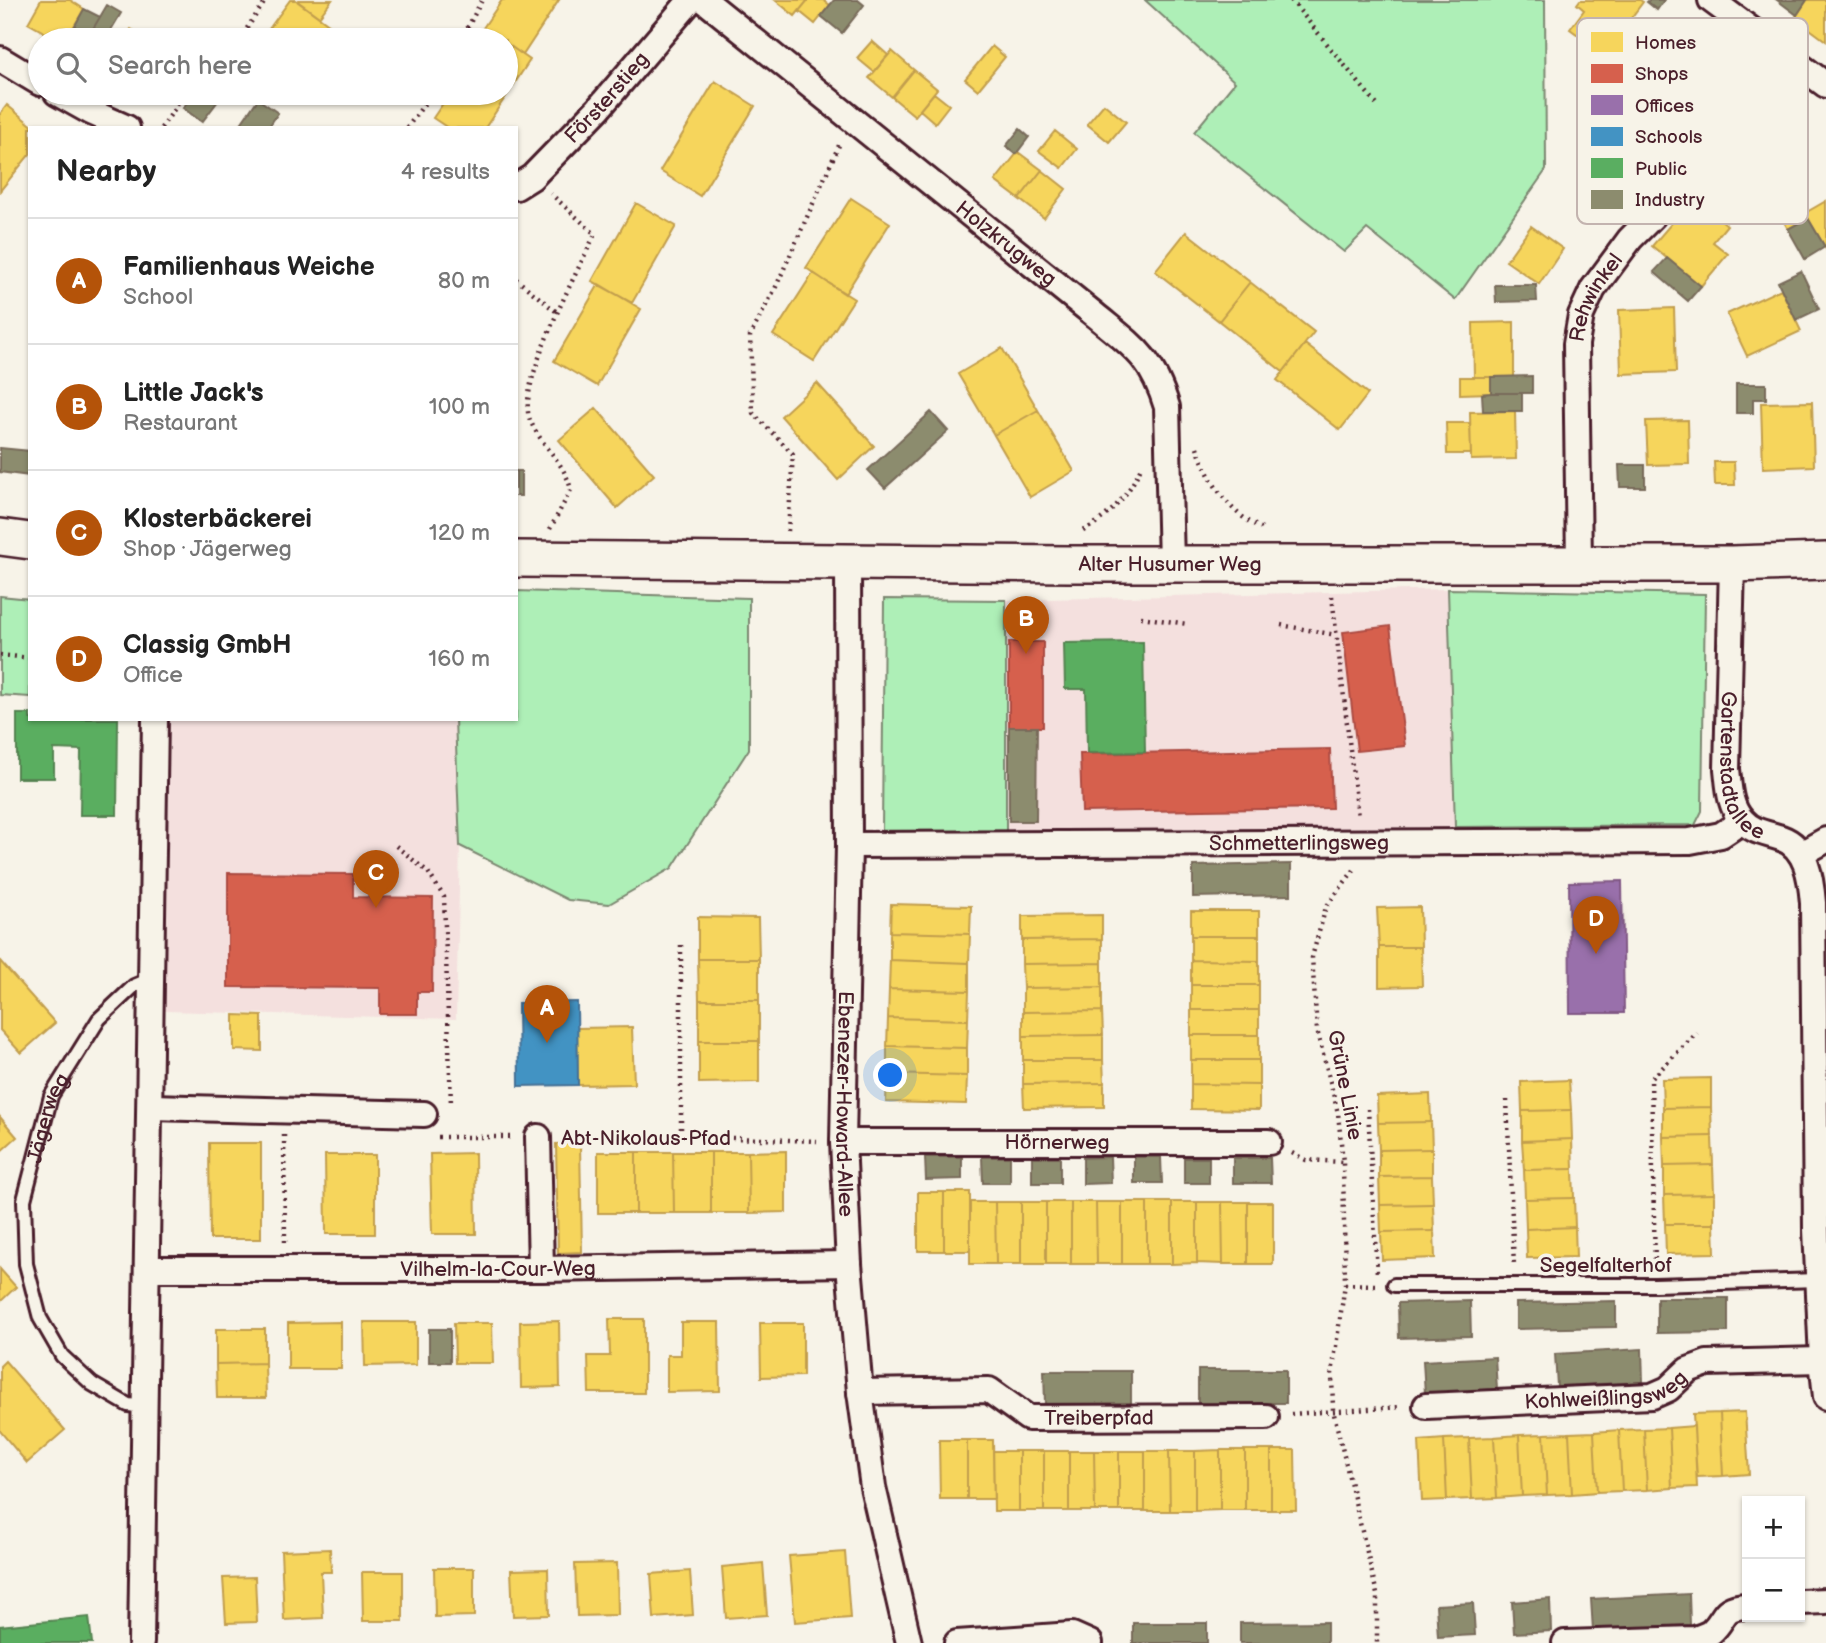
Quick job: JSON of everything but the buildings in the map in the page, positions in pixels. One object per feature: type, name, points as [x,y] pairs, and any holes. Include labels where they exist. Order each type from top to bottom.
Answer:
[{"type":"street","name":"Försterstieg","points":[[524,182],[598,109],[691,0]]},
{"type":"street","name":"Holzkrugweg","points":[[704,0],[1104,323],[1147,361],[1160,383],[1167,407],[1171,563]]},
{"type":"street","points":[[1711,0],[1734,18]]},
{"type":"street","points":[[0,59],[28,76]]},
{"type":"street","points":[[1808,72],[1826,85]]},
{"type":"street","points":[[78,105],[122,126]]},
{"type":"street","name":"Rehwinkel","points":[[1579,563],[1576,344],[1581,315],[1593,289],[1630,239],[1645,224]]},
{"type":"street","points":[[0,537],[28,541]]},
{"type":"street","name":"Alter Husumer Weg","points":[[518,559],[1732,564],[1826,561]]},
{"type":"street","name":"Ebenezer-Howard-Allee","points":[[848,562],[849,845],[843,1142],[849,1264],[860,1392],[873,1487],[909,1643]]},
{"type":"street","name":"Gartenstadtallee","points":[[1732,564],[1727,769],[1731,802],[1742,821],[1760,832],[1785,839],[1801,853],[1810,876],[1814,903],[1821,1229],[1818,1280],[1826,1397]]},
{"type":"street","points":[[141,1643],[155,721]]},
{"type":"street","name":"Schmetterlingsweg","points":[[849,845],[1690,841],[1721,835],[1742,821]]},
{"type":"street","points":[[1801,853],[1826,840]]},
{"type":"street","points":[[151,1107],[424,1114]]},
{"type":"street","name":"Abt-Nikolaus-Pfad","points":[[538,1137],[541,1269]]},
{"type":"street","name":"Hörnerweg","points":[[843,1142],[1269,1142]]},
{"type":"street","name":"Vilhelm-la-Cour-Weg","points":[[148,1269],[541,1269],[849,1264]]},
{"type":"street","name":"Kohlweißlingsweg","points":[[1426,1406],[1652,1396],[1668,1389],[1688,1370],[1707,1363],[1822,1360]]},
{"type":"street","name":"Treiberpfad","points":[[860,1392],[989,1390],[1028,1418],[1266,1417]]},
{"type":"street","points":[[1805,1602],[1826,1601]]},
{"type":"street","points":[[1565,1643],[1695,1639],[1711,1632],[1722,1615],[1735,1606],[1742,1606]]},
{"type":"street","points":[[957,1643],[1072,1635],[1090,1643]]},
{"type":"lane","name":"Jägerweg","points":[[146,1407],[128,1405],[92,1384],[62,1356],[40,1318],[26,1264],[24,1200],[51,1096],[99,1019],[134,986],[153,978]]},
{"type":"lane","name":"Segelfalterhof","points":[[1394,1285],[1655,1285],[1818,1280]]},
{"type":"path","points":[[247,28],[266,0]]},
{"type":"path","points":[[467,28],[482,0]]},
{"type":"path","points":[[1291,0],[1378,106]]},
{"type":"path","points":[[162,126],[177,105]]},
{"type":"path","points":[[408,126],[423,105]]},
{"type":"path","points":[[788,537],[793,454],[753,413],[750,336],[775,289],[851,120]]},
{"type":"path","points":[[524,182],[595,234],[536,360],[527,409],[530,421],[568,475],[571,489],[550,528],[549,536]]},
{"type":"path","points":[[518,281],[558,313]]},
{"type":"path","points":[[1193,436],[1213,484],[1231,505],[1255,526],[1266,530]]},
{"type":"path","points":[[1082,531],[1105,517],[1122,501],[1132,487],[1142,457]]},
{"type":"path","name":"Grüne Linie","points":[[1330,583],[1359,820],[1359,861],[1351,876],[1326,907],[1312,957],[1317,1030],[1338,1113],[1343,1163],[1345,1284],[1332,1374],[1334,1410],[1377,1594],[1377,1643]]},
{"type":"path","points":[[1141,617],[1187,624]]},
{"type":"path","points":[[1281,625],[1336,635]]},
{"type":"path","points":[[0,655],[28,658]]},
{"type":"path","points":[[396,846],[428,872],[444,897],[452,1110]]},
{"type":"path","points":[[681,940],[681,1136]]},
{"type":"path","points":[[1655,1285],[1650,1079],[1697,1033]]},
{"type":"path","points":[[1507,1100],[1515,1285]]},
{"type":"path","points":[[1368,1109],[1378,1285]]},
{"type":"path","points":[[284,1110],[285,1268]]},
{"type":"path","points":[[424,1114],[425,1137],[538,1137]]},
{"type":"path","name":"Abt-Nikolaus-Pfad","points":[[538,1137],[681,1136],[843,1142]]},
{"type":"path","points":[[1269,1142],[1306,1160],[1343,1163]]},
{"type":"path","points":[[1345,1284],[1394,1285]]},
{"type":"path","points":[[1266,1417],[1334,1410],[1426,1406]]},
{"type":"shaded area","points":[[1448,589],[1455,827],[1006,832],[1006,600]]},
{"type":"shaded area","points":[[170,721],[455,721],[460,846],[456,1019],[165,1011]]},
{"type":"green space","points":[[1145,0],[1545,0],[1546,170],[1455,300],[1367,229],[1344,252],[1194,132],[1235,82]]},
{"type":"green space","points":[[1448,589],[1705,594],[1702,811],[1695,825],[1455,827]]},
{"type":"green space","points":[[518,591],[749,598],[749,749],[672,868],[609,904],[568,900],[460,846],[455,721],[518,721]]},
{"type":"green space","points":[[0,596],[28,599],[28,697],[0,695]]},
{"type":"green space","points":[[884,599],[1006,600],[1006,832],[882,832]]},
{"type":"place","name":"Little Jack's","points":[[1026,654]]},
{"type":"place","name":"Klosterbäckerei","points":[[376,908]]},
{"type":"place","name":"Classig GmbH","points":[[1596,954]]},
{"type":"place","name":"Familienhaus Weiche","points":[[547,1043]]}]
